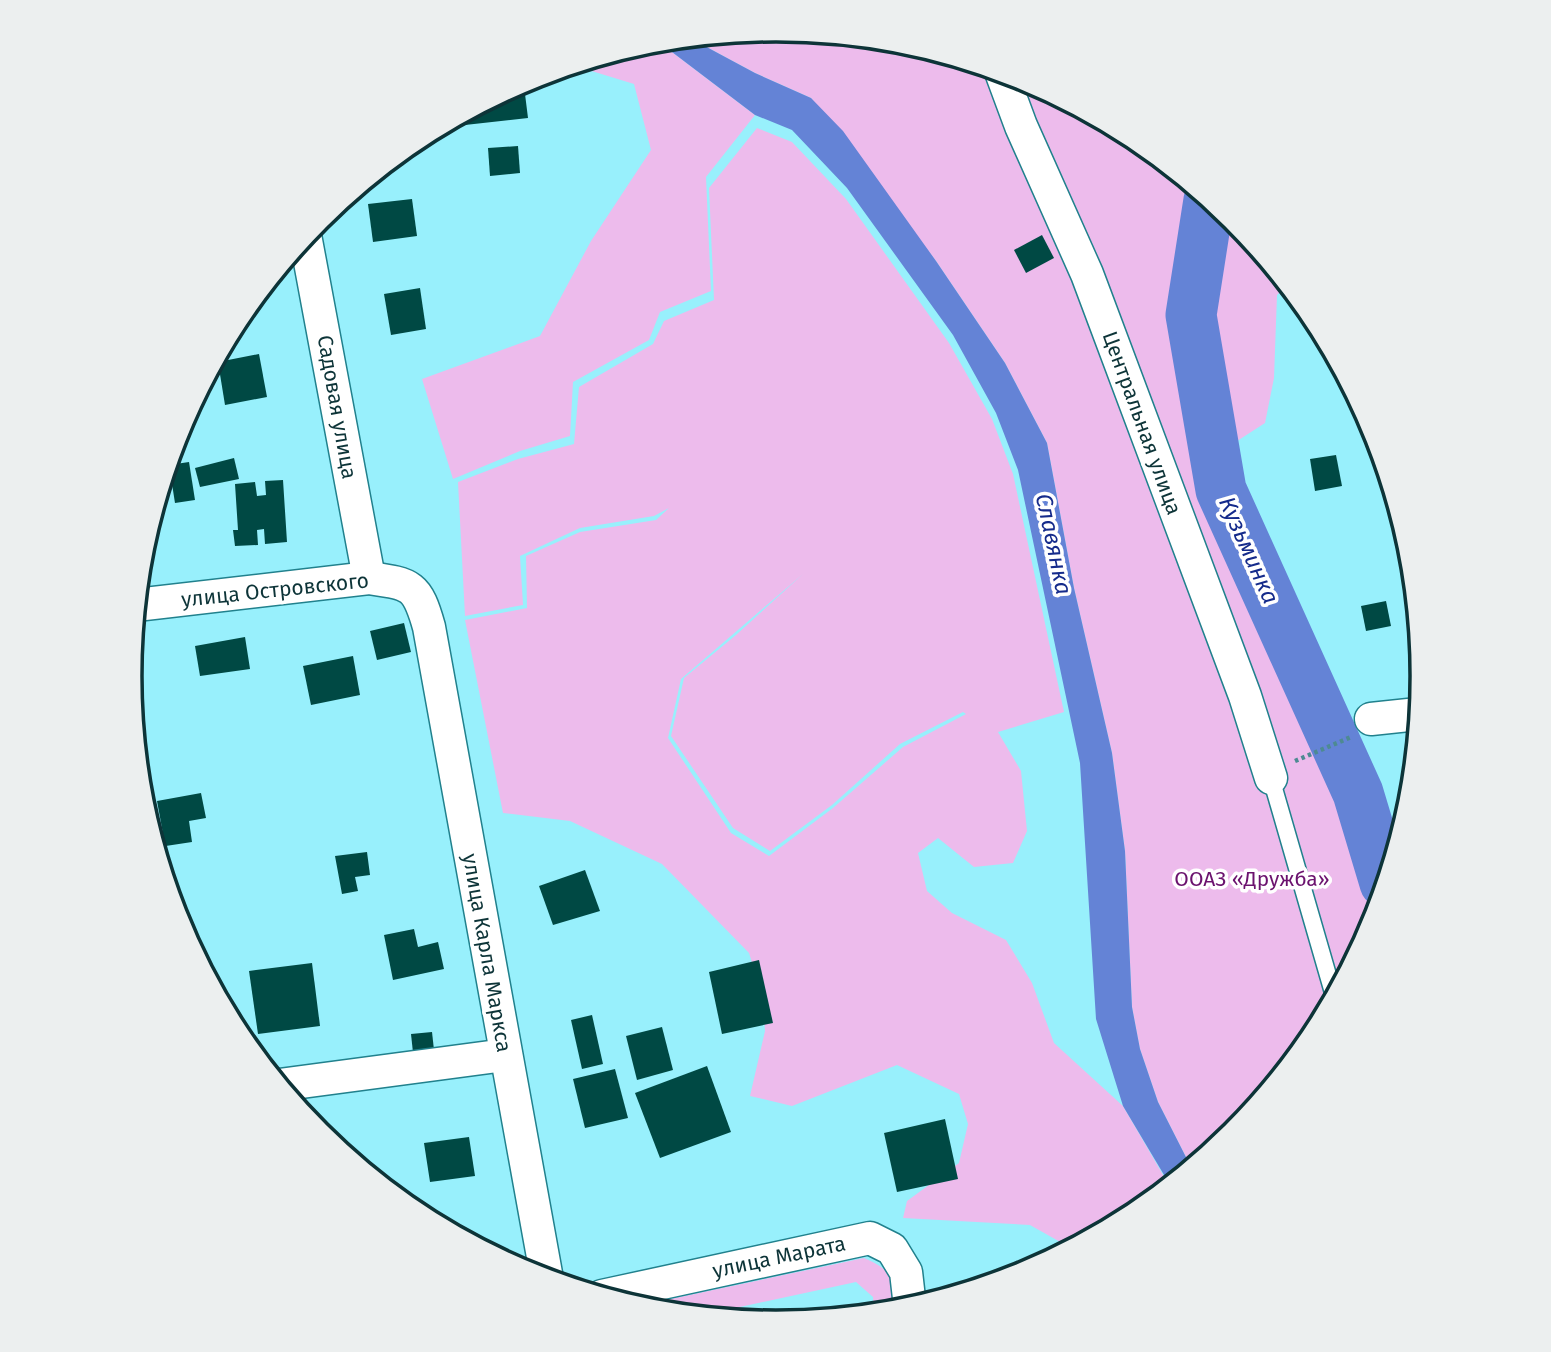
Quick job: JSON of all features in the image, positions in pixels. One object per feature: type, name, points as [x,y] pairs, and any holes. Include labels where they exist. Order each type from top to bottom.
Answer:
[{"type":"street","name":"Центральная улица","points":[[1006,86],[1021,126],[1087,274],[1245,696],[1278,772]]},
{"type":"street","name":"Садовая улица","points":[[307,249],[369,578]]},
{"type":"street","name":"улица Островского","points":[[146,604],[369,578],[402,583],[421,599],[429,627]]},
{"type":"street","name":"улица Карла Маркса","points":[[429,627],[545,1266]]},
{"type":"street","points":[[1362,728],[1408,716]]},
{"type":"street","points":[[290,1083],[506,1055]]},
{"type":"street","name":"улица Марата","points":[[624,1291],[870,1238],[892,1249],[906,1272],[909,1296]]},
{"type":"lane","points":[[1278,772],[1331,982]]},
{"type":"path","points":[[1278,772],[1362,728]]},
{"type":"green space","name":"ООАЗ «Дружба»","points":[[776,42],[858,47],[940,64],[1018,90],[1092,127],[1161,173],[1194,199],[1224,228],[1280,292],[1277,295],[1274,378],[1265,423],[1234,443],[1211,432],[1221,490],[1358,793],[1380,866],[1344,956],[1303,1028],[1252,1094],[1187,1159],[1158,1102],[1140,1049],[1132,1007],[1125,851],[1112,753],[1074,588],[1047,443],[1005,363],[936,261],[811,98],[755,73],[704,46]]},
{"type":"green space","points":[[671,51],[755,115],[706,177],[711,291],[660,312],[649,340],[573,382],[570,436],[520,451],[453,479],[422,379],[540,336],[591,241],[651,150],[634,84],[590,70]]},
{"type":"green space","points":[[757,128],[792,142],[846,199],[949,343],[992,419],[1013,474],[1064,712],[998,732],[1021,771],[1027,831],[1013,863],[974,867],[938,838],[918,853],[927,891],[952,913],[1006,940],[1032,983],[1054,1043],[1123,1106],[1164,1177],[1128,1203],[1061,1242],[1030,1225],[903,1218],[907,1201],[959,1163],[968,1124],[959,1094],[897,1065],[792,1106],[750,1096],[765,1031],[762,994],[749,953],[662,864],[570,821],[503,813],[465,620],[527,608],[526,556],[580,532],[656,520],[669,508],[654,516],[580,528],[520,556],[523,605],[465,616],[458,482],[518,459],[574,444],[579,387],[653,344],[664,321],[714,300],[709,188]],"holes":[[[803,574],[684,678],[671,736],[733,828],[770,851],[832,805],[900,744],[963,712],[966,714],[903,747],[833,808],[769,856],[731,833],[668,738],[681,679]]]},
{"type":"green space","points":[[864,1258],[882,1267],[891,1277],[896,1299],[873,1302],[873,1297],[856,1282],[732,1309],[665,1300]]},
{"type":"water","name":"Славянка","points":[[704,46],[755,73],[811,98],[843,131],[1005,363],[1047,443],[1074,588],[1112,753],[1125,851],[1132,1007],[1140,1049],[1158,1102],[1187,1159],[1165,1176],[1123,1106],[1096,1019],[1080,763],[1018,470],[996,413],[953,335],[847,188],[792,130],[755,115],[672,52]]},
{"type":"building","points":[[525,94],[528,118],[462,125]]},
{"type":"building","points":[[518,146],[520,173],[490,176],[488,148]]},
{"type":"building","points":[[412,199],[417,236],[373,242],[368,204]]},
{"type":"building","points":[[1042,235],[1054,258],[1026,273],[1014,250]]},
{"type":"building","points":[[420,288],[426,329],[391,335],[384,294]]},
{"type":"building","points":[[259,354],[267,397],[225,405],[220,372],[225,361]]},
{"type":"building","points":[[1336,455],[1342,486],[1315,491],[1310,459]]},
{"type":"building","points":[[234,458],[239,479],[200,487],[195,468]]},
{"type":"building","points":[[189,462],[195,500],[175,503],[172,483],[178,464]]},
{"type":"building","points":[[283,480],[287,542],[265,544],[264,529],[257,530],[258,545],[235,546],[233,530],[238,530],[235,484],[255,482],[257,496],[266,495],[265,481]]},
{"type":"building","points":[[1386,601],[1391,626],[1366,631],[1361,606]]},
{"type":"building","points":[[404,623],[411,652],[377,660],[370,631]]},
{"type":"building","points":[[245,637],[250,669],[200,676],[195,646]]},
{"type":"building","points":[[353,656],[360,695],[311,705],[303,666]]},
{"type":"building","points":[[201,793],[206,818],[189,821],[192,842],[165,846],[157,801]]},
{"type":"building","points":[[367,852],[370,875],[355,877],[358,891],[342,894],[335,856]]},
{"type":"building","points":[[585,870],[600,911],[553,925],[539,886]]},
{"type":"building","points":[[414,929],[418,947],[438,942],[444,969],[393,980],[384,935]]},
{"type":"building","points":[[759,960],[773,1023],[722,1034],[709,972]]},
{"type":"building","points":[[312,963],[320,1026],[258,1034],[249,971]]},
{"type":"building","points":[[592,1015],[603,1064],[582,1069],[571,1020]]},
{"type":"building","points":[[662,1027],[673,1070],[637,1080],[626,1036]]},
{"type":"building","points":[[432,1032],[435,1059],[414,1062],[411,1034]]},
{"type":"building","points":[[707,1066],[731,1132],[660,1158],[635,1093]]},
{"type":"building","points":[[615,1069],[628,1118],[585,1128],[573,1079]]},
{"type":"building","points":[[945,1119],[958,1179],[897,1192],[884,1133]]},
{"type":"building","points":[[469,1137],[475,1176],[430,1182],[424,1143]]},
{"type":"waterway","name":"Кузьминка","points":[[1207,212],[1191,315],[1221,490],[1358,793],[1380,866]]}]
